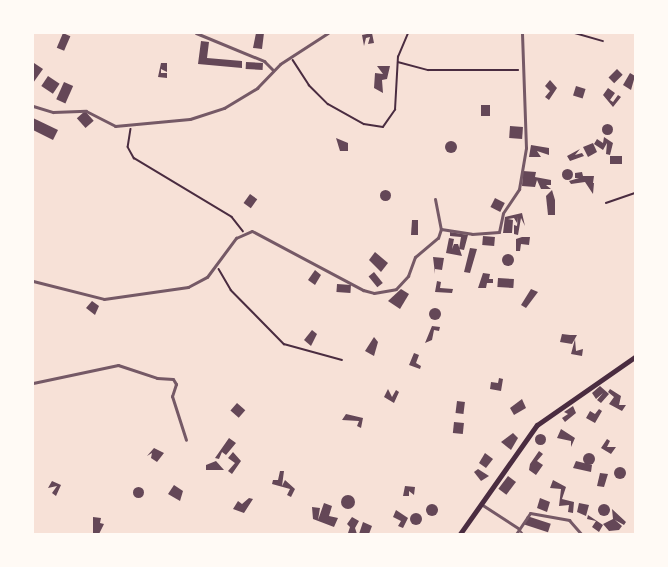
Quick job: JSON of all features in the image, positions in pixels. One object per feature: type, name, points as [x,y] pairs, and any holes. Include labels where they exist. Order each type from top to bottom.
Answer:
[{"type":"main road","points":[[460,534],[537,425],[635,357]]},
{"type":"street","points":[[196,33],[264,62],[273,70]]},
{"type":"street","points":[[33,106],[53,112],[86,111],[105,124],[132,125],[207,114],[257,88],[273,70],[327,33]]},
{"type":"street","points":[[441,230],[472,234],[499,232],[501,218],[516,196],[523,171],[527,123],[522,33]]},
{"type":"street","points":[[33,281],[63,291],[117,299],[188,287],[199,283],[216,267],[244,231],[268,237],[374,293],[396,289],[404,283],[415,257],[438,238],[441,230],[435,200]]},
{"type":"street","points":[[33,383],[118,365],[157,378],[173,380],[176,384],[172,396],[186,440]]},
{"type":"street","points":[[480,503],[519,528]]},
{"type":"street","points":[[516,534],[527,514],[551,514],[569,520],[581,534]]},
{"type":"lane","points":[[519,528],[523,534]]},
{"type":"path","points":[[291,57],[309,85],[328,104],[364,124],[382,127],[395,110],[397,62],[408,33]]},
{"type":"path","points":[[575,33],[603,41]]},
{"type":"path","points":[[397,62],[428,70],[525,69]]},
{"type":"path","points":[[132,125],[128,147],[134,158],[232,217],[244,231]]},
{"type":"path","points":[[606,204],[635,193]]},
{"type":"path","points":[[216,267],[257,320],[284,344],[342,360]]},
{"type":"building","points":[[63,33],[70,36],[64,51],[57,48]]},
{"type":"building","points":[[256,33],[264,33],[262,49],[253,48]]},
{"type":"building","points":[[372,33],[374,43],[368,44],[370,37],[366,38],[364,46],[362,35]]},
{"type":"building","points":[[201,41],[209,42],[207,58],[242,61],[242,68],[198,64]]},
{"type":"building","points":[[246,62],[263,63],[263,70],[246,69]]},
{"type":"building","points":[[34,63],[43,69],[33,83],[33,65]]},
{"type":"building","points":[[161,63],[167,63],[167,72],[161,69],[161,73],[167,73],[167,78],[158,77]]},
{"type":"building","points":[[377,66],[390,66],[387,79],[382,80],[383,93],[374,88],[375,73],[383,74]]},
{"type":"building","points":[[617,69],[623,75],[614,83],[609,77]]},
{"type":"building","points":[[630,73],[635,76],[631,90],[623,85]]},
{"type":"building","points":[[48,76],[60,84],[53,94],[41,86]]},
{"type":"building","points":[[550,80],[557,88],[549,100],[545,97],[550,91],[545,86]]},
{"type":"building","points":[[64,82],[73,86],[65,103],[56,99]]},
{"type":"building","points":[[576,86],[586,89],[583,98],[573,96]]},
{"type":"building","points":[[608,88],[615,93],[610,100],[613,102],[618,95],[621,97],[613,107],[603,95]]},
{"type":"building","points":[[481,105],[490,105],[490,116],[481,116]]},
{"type":"building","points":[[85,111],[94,121],[86,128],[77,118]]},
{"type":"building","points":[[33,118],[58,130],[53,140],[33,130]]},
{"type":"building","points":[[607,123],[613,129],[607,135],[601,129]]},
{"type":"building","points":[[510,126],[523,127],[522,139],[509,138]]},
{"type":"building","points":[[604,137],[613,143],[610,155],[606,154],[607,143],[603,150],[594,144],[597,139],[603,143]]},
{"type":"building","points":[[336,138],[348,143],[348,151],[340,151]]},
{"type":"building","points":[[453,141],[456,142],[456,152],[449,153],[446,152],[445,145],[446,142]]},
{"type":"building","points":[[593,143],[597,152],[588,157],[583,147]]},
{"type":"building","points":[[531,145],[549,148],[549,155],[537,151],[541,157],[529,157]]},
{"type":"building","points":[[580,149],[575,155],[582,153],[584,156],[570,161],[567,156]]},
{"type":"building","points":[[610,156],[622,156],[622,164],[610,164]]},
{"type":"building","points":[[567,168],[573,174],[567,180],[561,174]]},
{"type":"building","points":[[523,171],[536,172],[535,177],[551,180],[551,185],[546,185],[551,189],[541,189],[537,180],[535,187],[522,186]]},
{"type":"building","points":[[582,172],[583,176],[594,176],[593,194],[585,182],[571,184],[569,181],[579,178],[575,178],[575,173]]},
{"type":"building","points":[[385,189],[391,195],[385,201],[379,195]]},
{"type":"building","points":[[552,190],[555,215],[548,215],[546,196]]},
{"type":"building","points":[[250,194],[257,199],[251,208],[244,203]]},
{"type":"building","points":[[495,198],[505,203],[500,212],[490,207]]},
{"type":"building","points":[[522,213],[525,226],[521,218],[518,235],[514,234],[514,225],[517,226],[518,217],[517,223],[514,218],[508,219],[513,220],[512,233],[503,233],[505,217]]},
{"type":"building","points":[[412,220],[418,220],[418,235],[411,235]]},
{"type":"building","points":[[450,232],[468,235],[464,250],[459,249],[461,237],[450,236]]},
{"type":"building","points":[[483,236],[495,237],[494,246],[482,245]]},
{"type":"building","points":[[530,237],[529,245],[521,244],[520,251],[516,251],[516,239]]},
{"type":"building","points":[[449,238],[454,239],[452,249],[454,244],[458,244],[462,256],[446,253]]},
{"type":"building","points":[[470,248],[477,249],[470,273],[464,272]]},
{"type":"building","points":[[375,252],[388,263],[381,272],[369,260]]},
{"type":"building","points":[[510,254],[514,260],[510,266],[506,266],[502,258]]},
{"type":"building","points":[[433,257],[444,258],[442,270],[435,269],[435,274]]},
{"type":"building","points":[[315,270],[321,275],[315,285],[308,280]]},
{"type":"building","points":[[374,272],[383,283],[377,287],[369,276]]},
{"type":"building","points":[[483,273],[490,274],[489,279],[493,279],[493,283],[487,283],[486,288],[478,288]]},
{"type":"building","points":[[498,278],[514,279],[513,288],[497,287]]},
{"type":"building","points":[[437,281],[441,282],[440,288],[453,289],[452,293],[435,292]]},
{"type":"building","points":[[337,284],[351,285],[350,293],[336,292]]},
{"type":"building","points":[[401,289],[409,294],[400,309],[388,301]]},
{"type":"building","points":[[531,289],[538,292],[526,308],[521,305]]},
{"type":"building","points":[[92,301],[99,306],[95,315],[86,308]]},
{"type":"building","points":[[437,308],[441,314],[437,320],[433,320],[429,312]]},
{"type":"building","points":[[432,326],[440,327],[439,331],[434,330],[432,340],[425,343]]},
{"type":"building","points":[[312,330],[317,334],[311,346],[304,340]]},
{"type":"building","points":[[562,334],[577,335],[572,344],[560,342]]},
{"type":"building","points":[[374,337],[378,342],[374,356],[365,351]]},
{"type":"building","points":[[575,339],[576,351],[583,349],[582,356],[571,354]]},
{"type":"building","points":[[414,353],[419,355],[416,363],[421,366],[420,369],[409,365]]},
{"type":"building","points":[[499,378],[503,379],[501,391],[490,389],[491,382],[498,383]]},
{"type":"building","points":[[600,386],[609,394],[601,403],[597,400],[603,393],[596,399],[592,393]]},
{"type":"building","points":[[388,389],[392,397],[396,390],[399,392],[394,403],[384,397]]},
{"type":"building","points":[[610,389],[621,396],[619,405],[626,405],[622,411],[609,404],[614,397],[608,392]]},
{"type":"building","points":[[522,399],[526,408],[514,415],[510,408]]},
{"type":"building","points":[[457,401],[465,402],[463,414],[456,413]]},
{"type":"building","points":[[237,403],[245,410],[239,418],[230,411]]},
{"type":"building","points":[[573,406],[576,413],[565,422],[562,418],[568,414],[564,412]]},
{"type":"building","points":[[599,409],[602,411],[595,423],[586,418],[590,411],[595,414]]},
{"type":"building","points":[[346,414],[363,418],[361,428],[357,426],[359,421],[342,420]]},
{"type":"building","points":[[454,422],[464,423],[463,434],[453,433]]},
{"type":"building","points":[[561,429],[575,438],[571,447],[571,441],[557,438]]},
{"type":"building","points":[[513,433],[518,438],[511,450],[501,442]]},
{"type":"building","points":[[540,434],[544,435],[544,443],[540,444],[536,443],[535,439],[536,435]]},
{"type":"building","points":[[229,438],[236,443],[226,455],[222,452],[219,459],[215,458]]},
{"type":"building","points":[[607,439],[610,441],[607,447],[616,447],[611,454],[601,448]]},
{"type":"building","points":[[154,448],[164,453],[157,462],[151,458],[152,453],[147,456]]},
{"type":"building","points":[[539,451],[543,454],[537,461],[543,465],[536,475],[529,470],[530,464]]},
{"type":"building","points":[[233,452],[241,461],[232,474],[228,471],[235,463],[228,458]]},
{"type":"building","points":[[485,453],[493,459],[486,468],[479,463]]},
{"type":"building","points":[[591,453],[595,459],[591,465],[587,465],[583,457]]},
{"type":"building","points":[[216,461],[224,470],[206,470],[206,465]]},
{"type":"building","points":[[576,461],[592,465],[591,472],[573,468]]},
{"type":"building","points":[[620,467],[626,473],[620,479],[614,473]]},
{"type":"building","points":[[478,469],[489,476],[481,481],[474,472]]},
{"type":"building","points":[[280,471],[284,471],[282,486],[285,480],[295,489],[291,497],[287,495],[290,489],[272,484],[273,480],[278,480]]},
{"type":"building","points":[[600,473],[608,474],[604,487],[597,486]]},
{"type":"building","points":[[508,476],[516,482],[506,495],[498,489]]},
{"type":"building","points":[[553,480],[566,487],[562,499],[574,502],[573,513],[568,512],[569,505],[559,506],[561,489],[550,488]]},
{"type":"building","points":[[52,481],[61,485],[56,496],[52,493],[57,486],[48,488]]},
{"type":"building","points":[[174,485],[183,491],[180,501],[168,494]]},
{"type":"building","points":[[138,486],[144,492],[138,498],[132,492]]},
{"type":"building","points":[[405,486],[415,487],[414,495],[409,491],[409,496],[403,496]]},
{"type":"building","points":[[348,495],[353,497],[355,502],[353,507],[348,509],[343,507],[341,502],[343,497]]},
{"type":"building","points":[[249,498],[253,499],[244,513],[233,509],[238,501],[242,504]]},
{"type":"building","points":[[540,498],[550,502],[547,512],[537,508]]},
{"type":"building","points":[[324,503],[332,506],[329,516],[338,518],[334,527],[313,519],[312,507],[320,508],[318,520]]},
{"type":"building","points":[[579,503],[589,505],[586,516],[577,512]]},
{"type":"building","points":[[434,504],[438,510],[434,516],[430,516],[426,508]]},
{"type":"building","points":[[604,504],[610,510],[604,516],[598,510]]},
{"type":"building","points":[[612,509],[626,522],[624,525],[615,520],[622,526],[619,530],[609,531],[603,524],[613,519]]},
{"type":"building","points":[[396,510],[408,518],[403,528],[398,526],[401,521],[393,517]]},
{"type":"building","points":[[418,513],[421,514],[421,524],[414,525],[411,524],[410,517],[411,514]]},
{"type":"building","points":[[588,515],[603,525],[599,532],[592,527],[596,521],[587,519]]},
{"type":"building","points":[[527,516],[551,524],[548,532],[524,525]]},
{"type":"building","points":[[93,517],[101,518],[100,523],[104,524],[99,534],[93,534]]},
{"type":"building","points":[[352,517],[359,521],[355,528],[357,534],[348,533],[350,527],[347,524]]},
{"type":"building","points":[[363,522],[372,526],[369,534],[359,534]]}]
